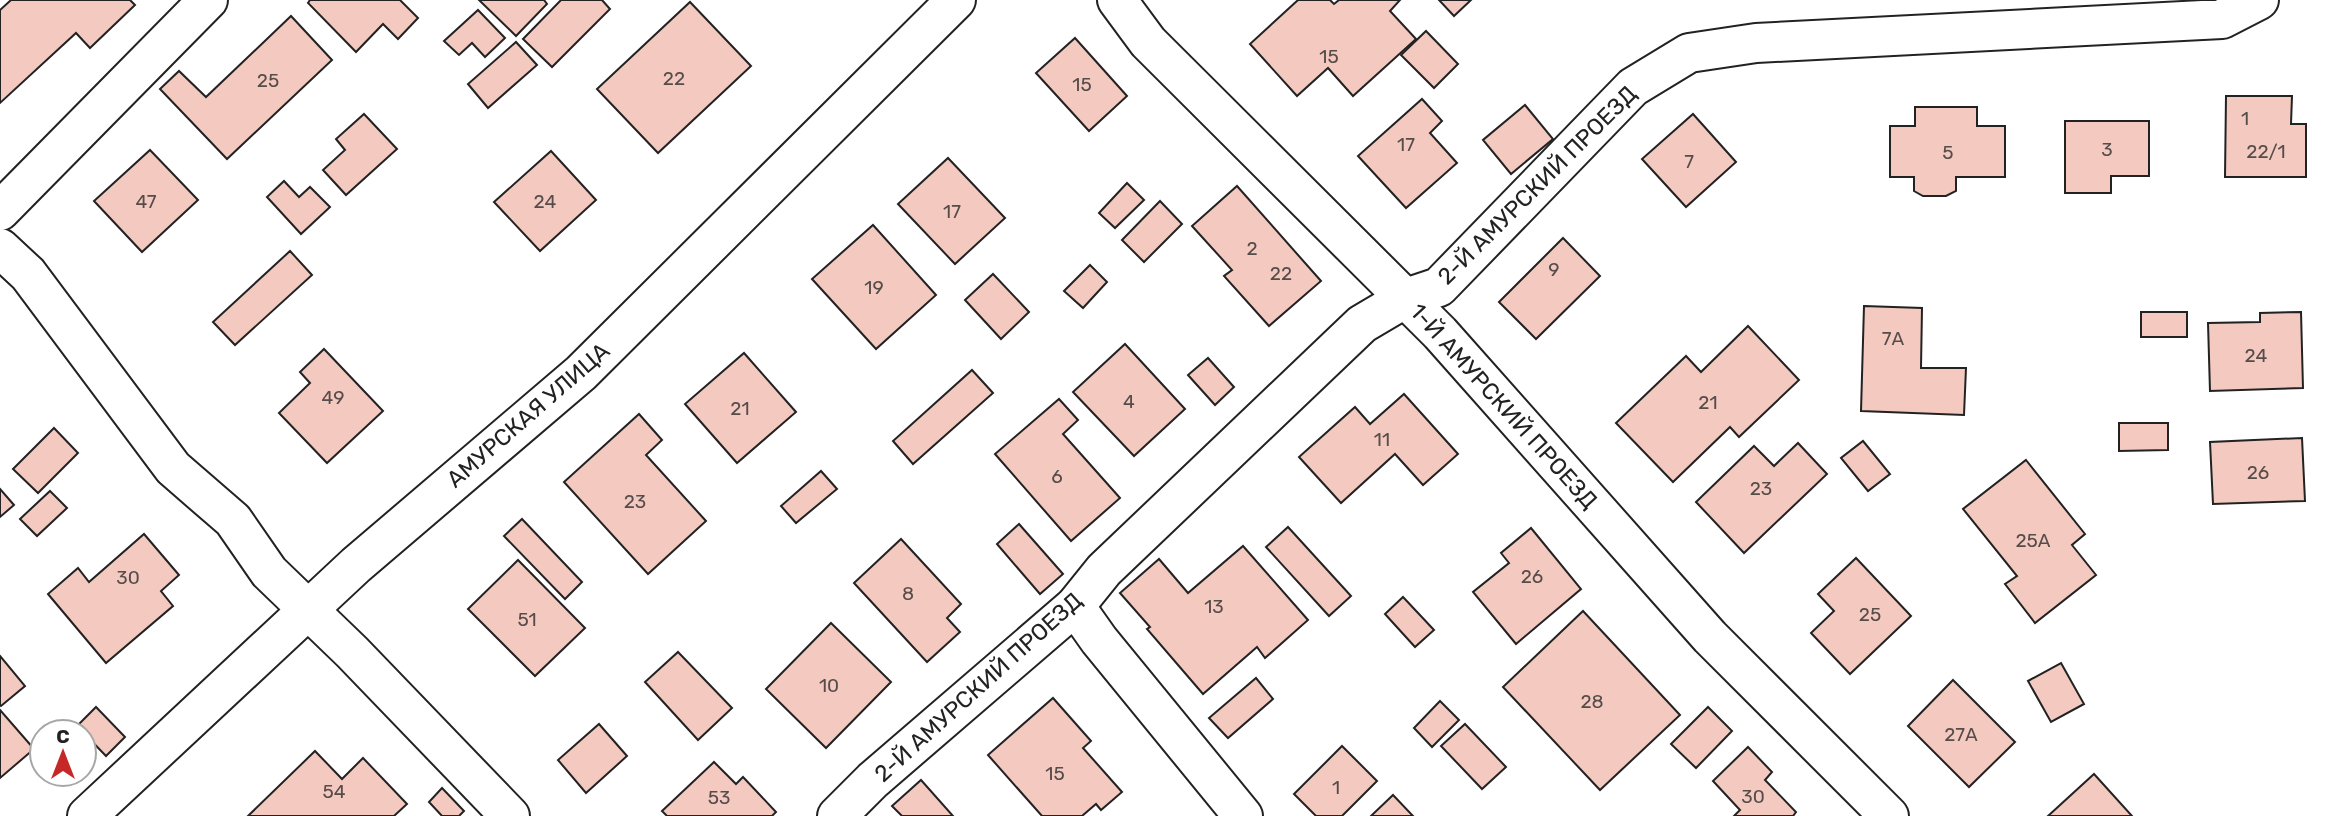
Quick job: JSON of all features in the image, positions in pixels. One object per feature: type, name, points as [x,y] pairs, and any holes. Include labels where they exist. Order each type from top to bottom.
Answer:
[{"type":"street","points":[[0,211],[208,0]]},
{"type":"street","name":"АМУРСКАЯ УЛИЦА","points":[[87,816],[356,565],[581,373],[956,0]]},
{"type":"street","name":"1-Й АМУРСКИЙ ПРОЕЗД","points":[[1117,0],[1148,42],[1406,298],[1710,637],[1889,816]]},
{"type":"street","name":"2-Й АМУРСКИЙ ПРОЕЗД","points":[[838,816],[873,780],[1075,606],[1104,570],[1362,324],[1406,298],[1439,287],[1633,87],[1689,53],[1756,43],[2222,19],[2259,0]]},
{"type":"street","points":[[0,248],[28,274],[173,468],[233,520],[269,572],[307,612],[352,652],[510,816]]},
{"type":"street","points":[[1075,606],[1099,640],[1243,816]]},
{"type":"building","points":[[11,0],[130,0],[135,5],[90,48],[76,33],[0,103],[0,10]]},
{"type":"building","points":[[310,0],[400,0],[418,18],[398,39],[383,24],[356,52],[308,3]]},
{"type":"building","points":[[479,0],[544,0],[547,4],[516,36]]},
{"type":"building","points":[[561,0],[602,0],[610,9],[552,67],[523,39]]},
{"type":"building","points":[[1298,0],[1330,0],[1334,4],[1339,0],[1400,0],[1390,11],[1416,39],[1353,96],[1328,68],[1297,96],[1250,44]]},
{"type":"building","points":[[1439,0],[1471,0],[1454,16]]},
{"type":"building","points":[[690,2],[751,66],[658,153],[597,89]]},
{"type":"building","points":[[478,10],[505,38],[485,57],[472,43],[459,55],[444,41]]},
{"type":"building","points":[[291,16],[332,60],[227,159],[160,89],[179,71],[206,97]]},
{"type":"building","points":[[1426,31],[1458,64],[1434,88],[1401,55]]},
{"type":"building","points":[[1075,38],[1127,96],[1089,131],[1036,73]]},
{"type":"building","points":[[516,42],[537,65],[488,108],[468,84]]},
{"type":"building","points":[[2226,96],[2292,96],[2291,124],[2306,124],[2306,177],[2225,177]]},
{"type":"building","points":[[1422,99],[1442,121],[1430,133],[1457,163],[1406,208],[1358,156]]},
{"type":"building","points":[[1525,105],[1553,139],[1511,174],[1483,140]]},
{"type":"building","points":[[1915,107],[1977,107],[1977,126],[2005,126],[2005,177],[1956,177],[1956,191],[1946,196],[1923,196],[1914,191],[1914,177],[1890,177],[1890,126],[1915,126]]},
{"type":"building","points":[[364,114],[397,149],[346,195],[323,170],[345,150],[336,139]]},
{"type":"building","points":[[1693,114],[1736,162],[1686,207],[1642,159]]},
{"type":"building","points":[[2065,121],[2149,121],[2149,176],[2111,176],[2111,193],[2065,193]]},
{"type":"building","points":[[150,150],[198,200],[142,252],[94,201]]},
{"type":"building","points":[[551,151],[596,200],[540,251],[494,202]]},
{"type":"building","points":[[948,158],[1005,218],[955,264],[898,204]]},
{"type":"building","points":[[284,181],[299,197],[310,187],[330,207],[301,234],[267,197]]},
{"type":"building","points":[[1127,183],[1144,200],[1115,228],[1099,213]]},
{"type":"building","points":[[1237,186],[1321,281],[1269,326],[1224,276],[1232,270],[1192,226]]},
{"type":"building","points":[[1160,201],[1182,224],[1144,262],[1122,240]]},
{"type":"building","points":[[873,225],[936,295],[876,349],[812,279]]},
{"type":"building","points":[[1563,238],[1600,276],[1536,339],[1499,302]]},
{"type":"building","points":[[290,251],[312,275],[235,345],[213,322]]},
{"type":"building","points":[[1090,265],[1107,282],[1083,308],[1064,291]]},
{"type":"building","points":[[993,274],[1029,312],[1001,339],[965,300]]},
{"type":"building","points":[[1864,306],[1922,308],[1921,368],[1966,368],[1964,415],[1861,411]]},
{"type":"building","points":[[2141,312],[2187,312],[2187,337],[2141,337]]},
{"type":"building","points":[[2301,312],[2303,388],[2210,391],[2208,323],[2260,322],[2260,313]]},
{"type":"building","points":[[1748,326],[1799,380],[1739,437],[1730,427],[1673,482],[1616,423],[1686,356],[1701,372]]},
{"type":"building","points":[[1125,344],[1185,409],[1134,456],[1073,392]]},
{"type":"building","points":[[324,349],[383,411],[327,463],[279,413],[310,383],[300,372]]},
{"type":"building","points":[[744,353],[796,412],[737,463],[685,404]]},
{"type":"building","points":[[1208,358],[1234,387],[1215,405],[1188,375]]},
{"type":"building","points":[[972,370],[993,393],[913,464],[893,441]]},
{"type":"building","points":[[1404,394],[1458,454],[1423,485],[1395,454],[1341,503],[1299,457],[1355,407],[1370,424]]},
{"type":"building","points":[[1059,399],[1078,420],[1063,434],[1120,498],[1071,541],[995,454]]},
{"type":"building","points":[[639,414],[662,440],[646,455],[706,521],[648,574],[564,482]]},
{"type":"building","points":[[2119,423],[2168,423],[2168,450],[2119,451]]},
{"type":"building","points":[[54,428],[78,453],[38,493],[13,469]]},
{"type":"building","points":[[2302,438],[2305,501],[2213,504],[2210,442]]},
{"type":"building","points":[[1863,441],[1890,474],[1868,491],[1841,458]]},
{"type":"building","points":[[1798,443],[1827,474],[1744,553],[1696,502],[1754,446],[1774,466]]},
{"type":"building","points":[[2026,460],[2085,534],[2072,545],[2096,575],[2035,623],[2005,584],[2017,576],[1963,509]]},
{"type":"building","points":[[821,471],[837,489],[796,523],[781,506]]},
{"type":"building","points":[[0,489],[14,505],[0,517]]},
{"type":"building","points":[[50,491],[67,508],[37,536],[20,519]]},
{"type":"building","points":[[522,519],[582,582],[565,599],[504,536]]},
{"type":"building","points":[[1019,524],[1063,574],[1040,594],[997,544]]},
{"type":"building","points":[[1288,527],[1351,596],[1329,616],[1266,547]]},
{"type":"building","points":[[1531,528],[1581,589],[1516,644],[1473,592],[1509,563],[1501,553]]},
{"type":"building","points":[[144,534],[179,575],[161,591],[173,606],[106,663],[48,594],[78,568],[89,582]]},
{"type":"building","points":[[901,539],[961,604],[947,618],[960,632],[927,662],[854,583]]},
{"type":"building","points":[[1243,546],[1308,620],[1265,658],[1257,647],[1203,694],[1120,593],[1159,559],[1188,593]]},
{"type":"building","points":[[1856,558],[1911,616],[1850,674],[1811,633],[1834,611],[1818,594]]},
{"type":"building","points":[[518,560],[585,628],[535,676],[468,609]]},
{"type":"building","points":[[1403,597],[1434,630],[1415,647],[1385,614]]},
{"type":"building","points":[[1583,611],[1680,715],[1600,790],[1503,687]]},
{"type":"building","points":[[831,623],[891,682],[826,748],[766,689]]},
{"type":"building","points":[[678,652],[732,708],[698,740],[645,682]]},
{"type":"building","points":[[0,656],[25,686],[1,706],[0,705]]},
{"type":"building","points":[[2061,663],[2084,704],[2051,722],[2028,681]]},
{"type":"building","points":[[1256,678],[1273,699],[1228,738],[1209,718]]},
{"type":"building","points":[[1953,680],[2015,742],[1969,787],[1908,726]]},
{"type":"building","points":[[1053,698],[1091,741],[1083,748],[1122,792],[1101,810],[1096,804],[1082,816],[1042,816],[988,755]]},
{"type":"building","points":[[1440,701],[1459,720],[1432,747],[1414,728]]},
{"type":"building","points":[[96,707],[125,737],[106,756],[98,748],[98,718],[85,718]]},
{"type":"building","points":[[1708,707],[1732,731],[1696,768],[1671,744]]},
{"type":"building","points":[[0,710],[28,742],[28,754],[0,778]]},
{"type":"building","points":[[599,724],[627,756],[586,793],[558,760]]},
{"type":"building","points":[[1465,724],[1506,767],[1482,789],[1441,746]]},
{"type":"building","points":[[1342,746],[1377,781],[1342,816],[1316,816],[1294,794]]},
{"type":"building","points":[[1748,747],[1772,772],[1765,780],[1796,812],[1793,816],[1734,816],[1740,810],[1713,781]]},
{"type":"building","points":[[315,751],[342,779],[363,758],[407,804],[394,816],[248,816]]},
{"type":"building","points":[[714,762],[736,784],[743,777],[776,812],[772,816],[667,816],[662,811]]},
{"type":"building","points":[[2094,774],[2132,816],[2048,816]]},
{"type":"building","points":[[921,780],[953,816],[902,816],[892,806]]},
{"type":"building","points":[[442,788],[464,811],[459,816],[442,816],[429,802]]},
{"type":"building","points":[[1393,795],[1413,816],[1371,816]]}]
